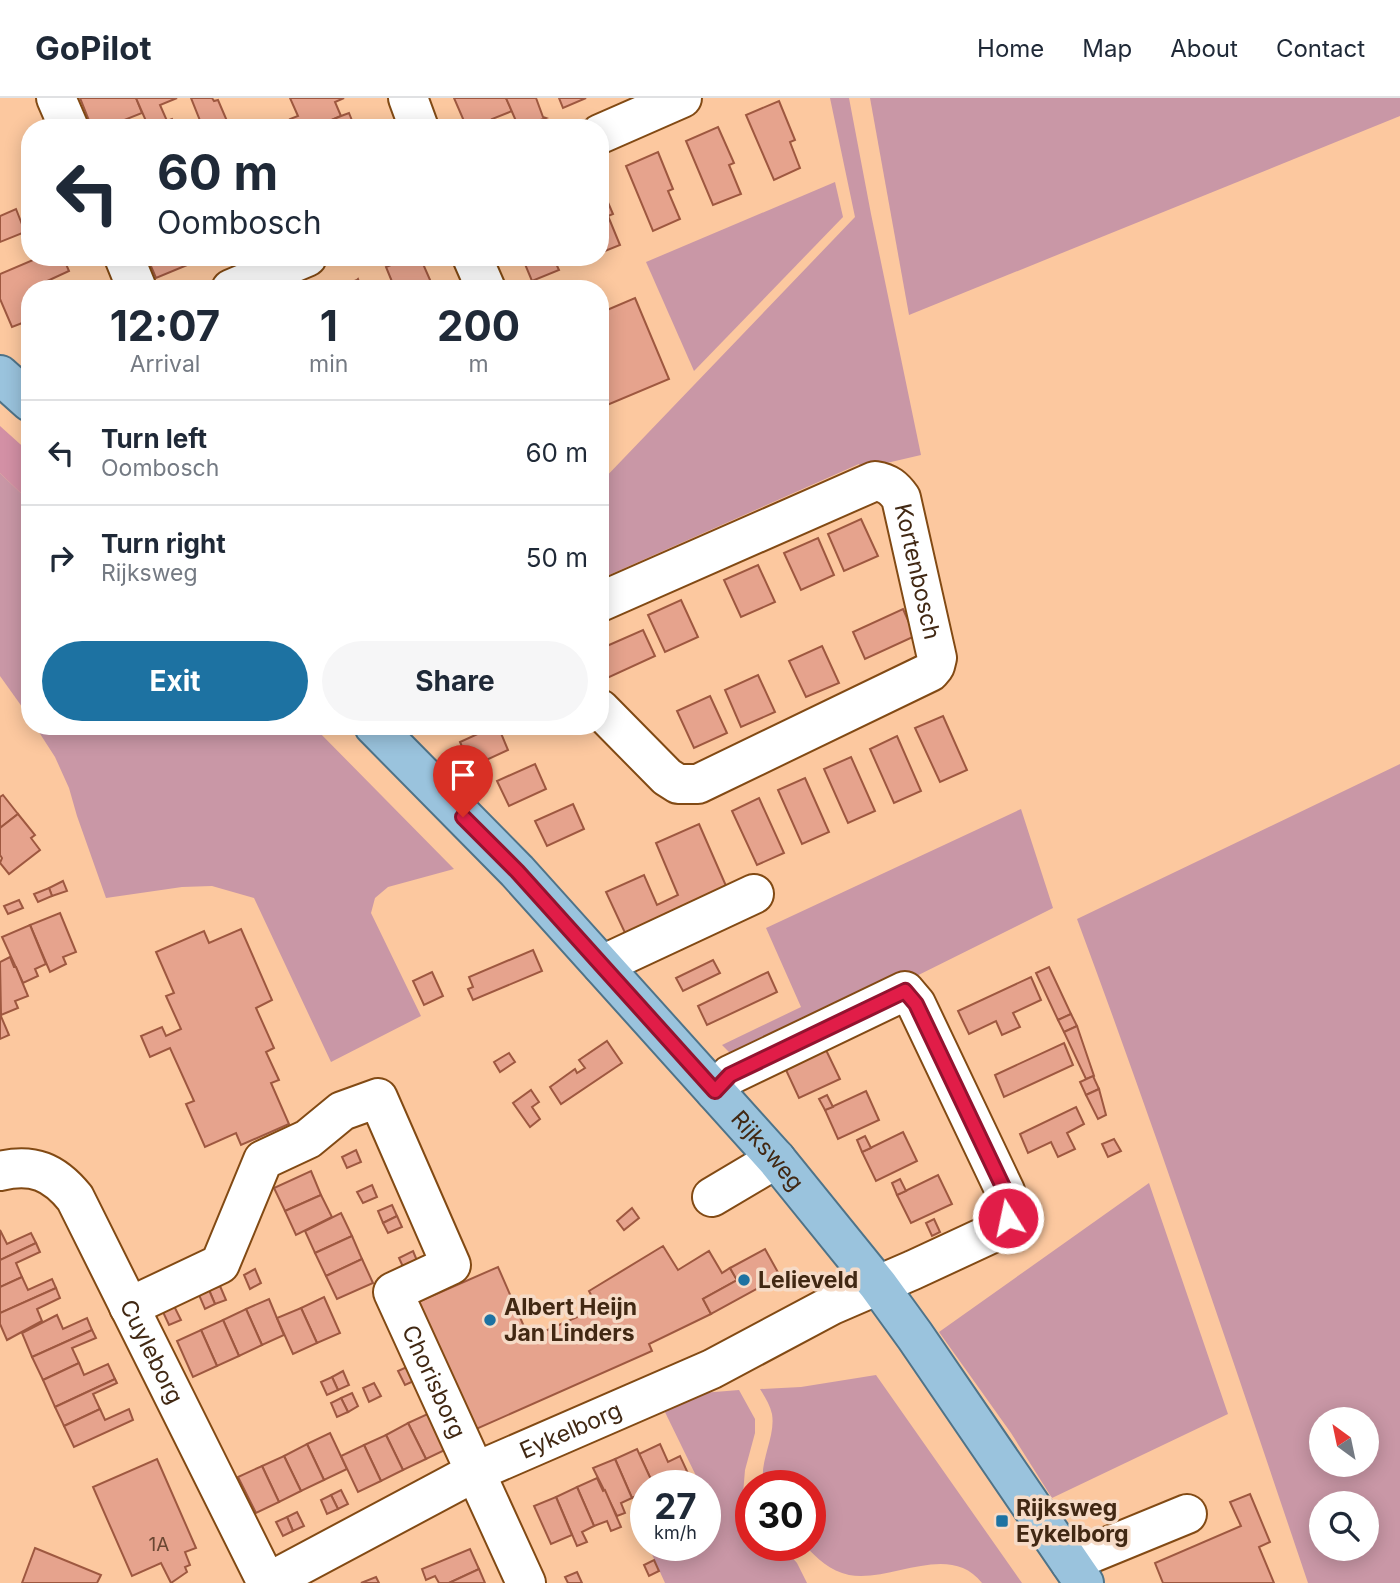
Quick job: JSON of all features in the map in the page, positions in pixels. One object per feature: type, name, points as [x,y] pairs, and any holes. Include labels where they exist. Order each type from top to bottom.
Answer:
[{"type":"main road","points":[[0,375],[21,394]]},
{"type":"main road","name":"Rijksweg","points":[[383,735],[517,871],[776,1159],[878,1285],[1077,1572]]},
{"type":"street","points":[[57,98],[65,119]]},
{"type":"street","points":[[408,98],[416,119]]},
{"type":"street","points":[[609,130],[682,98]]},
{"type":"street","points":[[252,280],[286,266]]},
{"type":"street","name":"Kortenbosch","points":[[609,598],[875,481],[886,483],[895,489],[901,498],[937,658],[936,666],[930,672],[698,784],[678,784],[667,777],[609,718]]},
{"type":"street","points":[[602,965],[754,894]]},
{"type":"street","name":"Eykelborg","points":[[267,1583],[475,1472],[712,1369],[832,1305],[997,1231],[1008,1218],[1010,1205],[1005,1191],[916,1004],[905,991],[730,1075],[715,1091]]},
{"type":"street","name":"Chorisborg","points":[[129,1307],[220,1264],[263,1160],[308,1139],[342,1111],[378,1098],[451,1265],[393,1292],[526,1583]]},
{"type":"street","points":[[712,1197],[776,1159]]},
{"type":"street","name":"Cuyleborg","points":[[0,1171],[30,1168],[50,1174],[64,1184],[75,1198],[267,1583]]},
{"type":"street","points":[[1077,1572],[1187,1514]]},
{"type":"shaded area","points":[[830,98],[849,98],[921,455],[861,469],[859,464],[609,575],[609,474],[855,217]]},
{"type":"shaded area","points":[[870,98],[1400,98],[1400,116],[909,315]]},
{"type":"shaded area","points":[[835,182],[843,217],[694,371],[646,262]]},
{"type":"shaded area","points":[[0,426],[21,445],[21,493],[0,473]]},
{"type":"shaded area","points":[[0,473],[21,493],[21,705],[0,676]]},
{"type":"shaded area","points":[[41,735],[322,735],[454,869],[388,887],[375,898],[371,913],[421,1016],[331,1062],[254,898],[212,886],[182,887],[106,898],[69,788],[55,757]]},
{"type":"shaded area","points":[[1400,764],[1400,1583],[1308,1583],[1224,1333],[1077,919]]},
{"type":"shaded area","points":[[1021,809],[1053,908],[814,1027],[744,1067],[722,1045],[801,1007],[766,928]]},
{"type":"shaded area","points":[[1149,1183],[1228,1414],[1052,1498],[1011,1433],[939,1332]]},
{"type":"shaded area","points":[[876,1375],[1022,1583],[982,1583],[969,1571],[953,1565],[936,1564],[883,1574],[849,1575],[822,1561],[826,1561],[826,1470],[763,1470],[773,1423],[770,1407],[760,1389],[801,1387]]},
{"type":"shaded area","points":[[739,1390],[755,1419],[755,1433],[745,1470],[735,1470],[735,1561],[795,1561],[807,1583],[665,1583],[655,1561],[721,1561],[721,1470],[693,1470],[663,1408],[690,1394]]},
{"type":"building","points":[[80,98],[136,98],[142,113],[127,119],[88,119]]},
{"type":"building","points":[[136,98],[177,98],[160,105],[166,119],[145,119]]},
{"type":"building","points":[[191,98],[218,100],[226,119],[199,119]]},
{"type":"building","points":[[290,98],[344,98],[335,102],[341,116],[334,119],[290,119],[298,116]]},
{"type":"building","points":[[454,98],[506,98],[512,111],[492,119],[463,119]]},
{"type":"building","points":[[506,98],[536,98],[543,117],[546,118],[543,119],[515,119]]},
{"type":"building","points":[[559,98],[586,98],[563,108]]},
{"type":"building","points":[[779,101],[795,140],[790,142],[800,168],[774,180],[746,115]]},
{"type":"building","points":[[349,113],[351,119],[334,119]]},
{"type":"building","points":[[718,127],[734,163],[729,165],[741,194],[713,205],[686,141]]},
{"type":"building","points":[[658,152],[673,189],[668,191],[680,219],[653,231],[626,166]]},
{"type":"building","points":[[16,209],[21,222],[21,234],[0,242],[0,216]]},
{"type":"building","points":[[609,218],[620,245],[609,249]]},
{"type":"building","points":[[21,265],[67,266],[69,271],[50,280],[21,280],[21,324],[12,327],[0,299],[0,274]]},
{"type":"building","points":[[151,266],[185,266],[156,278]]},
{"type":"building","points":[[424,266],[430,280],[391,280],[386,267]]},
{"type":"building","points":[[526,266],[557,266],[559,270],[534,280],[532,280]]},
{"type":"building","points":[[635,298],[669,379],[609,404],[609,309]]},
{"type":"building","points":[[861,519],[878,556],[844,571],[828,534]]},
{"type":"building","points":[[818,538],[834,575],[801,590],[784,553]]},
{"type":"building","points":[[758,565],[775,602],[741,617],[724,580]]},
{"type":"building","points":[[681,600],[698,637],[665,652],[648,615]]},
{"type":"building","points":[[903,609],[915,636],[865,659],[853,632]]},
{"type":"building","points":[[643,630],[655,656],[609,677],[609,645]]},
{"type":"building","points":[[822,646],[839,683],[806,697],[789,661]]},
{"type":"building","points":[[758,675],[775,712],[741,727],[725,690]]},
{"type":"building","points":[[710,696],[727,733],[694,748],[677,711]]},
{"type":"building","points":[[943,716],[967,770],[940,782],[915,728]]},
{"type":"building","points":[[475,735],[502,735],[508,750],[471,767],[460,742]]},
{"type":"building","points":[[897,736],[921,791],[894,803],[870,749]]},
{"type":"building","points":[[851,757],[875,811],[848,823],[824,769]]},
{"type":"building","points":[[535,764],[546,789],[509,806],[497,781]]},
{"type":"building","points":[[805,778],[829,832],[802,844],[778,790]]},
{"type":"building","points":[[3,795],[18,814],[0,828],[0,797]]},
{"type":"building","points":[[759,798],[784,853],[757,865],[732,811]]},
{"type":"building","points":[[573,804],[584,829],[547,846],[535,821]]},
{"type":"building","points":[[18,814],[35,835],[31,838],[40,850],[9,874],[0,863],[0,828]]},
{"type":"building","points":[[699,824],[730,895],[626,935],[606,892],[644,875],[657,905],[678,895],[656,843]]},
{"type":"building","points":[[63,881],[67,891],[52,896],[49,888]]},
{"type":"building","points":[[49,888],[52,896],[38,902],[34,894]]},
{"type":"building","points":[[19,900],[23,908],[8,914],[4,906]]},
{"type":"building","points":[[60,913],[76,952],[63,957],[66,964],[50,972],[30,925]]},
{"type":"building","points":[[30,925],[46,964],[35,969],[38,976],[23,983],[2,937]]},
{"type":"building","points":[[241,929],[272,1000],[256,1008],[274,1048],[266,1052],[279,1080],[271,1083],[289,1124],[241,1145],[236,1133],[205,1147],[186,1104],[194,1101],[170,1048],[150,1057],[141,1036],[162,1027],[166,1036],[181,1029],[166,996],[174,993],[156,952],[204,931],[209,943]]},
{"type":"building","points":[[533,950],[542,971],[473,1000],[468,989],[473,987],[469,977]]},
{"type":"building","points":[[10,957],[28,996],[15,1001],[18,1008],[1,1015],[0,962]]},
{"type":"building","points":[[713,960],[720,973],[683,991],[676,978]]},
{"type":"building","points":[[1049,967],[1071,1014],[1058,1020],[1036,973]]},
{"type":"building","points":[[432,972],[443,996],[424,1005],[413,981]]},
{"type":"building","points":[[768,972],[777,992],[707,1025],[698,1006]]},
{"type":"building","points":[[1031,977],[1041,1000],[1013,1013],[1020,1027],[1002,1035],[996,1021],[969,1034],[958,1011]]},
{"type":"building","points":[[0,1014],[9,1035],[0,1039]]},
{"type":"building","points":[[1071,1014],[1077,1026],[1064,1032],[1058,1020]]},
{"type":"building","points":[[1077,1026],[1094,1076],[1086,1079],[1064,1032]]},
{"type":"building","points":[[607,1041],[622,1063],[561,1104],[550,1087],[575,1069],[577,1073],[585,1068],[579,1060]]},
{"type":"building","points":[[1064,1043],[1073,1065],[1004,1097],[995,1075]]},
{"type":"building","points":[[826,1050],[840,1079],[799,1098],[786,1070]]},
{"type":"building","points":[[509,1053],[515,1062],[500,1072],[494,1062]]},
{"type":"building","points":[[1093,1076],[1099,1089],[1086,1095],[1080,1082]]},
{"type":"building","points":[[1099,1089],[1106,1115],[1098,1119],[1086,1095]]},
{"type":"building","points":[[531,1090],[539,1102],[532,1107],[540,1119],[530,1127],[513,1103]]},
{"type":"building","points":[[866,1091],[879,1120],[838,1139],[825,1110]]},
{"type":"building","points":[[827,1095],[833,1107],[825,1110],[819,1099]]},
{"type":"building","points":[[1076,1107],[1084,1124],[1067,1133],[1075,1149],[1058,1157],[1051,1142],[1028,1153],[1020,1134]]},
{"type":"building","points":[[903,1132],[917,1161],[876,1181],[862,1152]]},
{"type":"building","points":[[865,1136],[871,1148],[862,1152],[857,1140]]},
{"type":"building","points":[[1114,1139],[1121,1151],[1108,1157],[1102,1144]]},
{"type":"building","points":[[356,1150],[361,1162],[347,1168],[342,1157]]},
{"type":"building","points":[[311,1171],[321,1195],[285,1211],[274,1188]]},
{"type":"building","points":[[938,1175],[952,1204],[911,1223],[897,1195]]},
{"type":"building","points":[[900,1179],[906,1191],[897,1195],[892,1183]]},
{"type":"building","points":[[372,1185],[377,1197],[363,1203],[357,1192]]},
{"type":"building","points":[[321,1195],[332,1217],[296,1235],[285,1211]]},
{"type":"building","points":[[392,1205],[397,1216],[383,1223],[378,1211]]},
{"type":"building","points":[[632,1208],[639,1218],[624,1230],[617,1221]]},
{"type":"building","points":[[341,1213],[352,1236],[315,1253],[305,1231]]},
{"type":"building","points":[[397,1216],[402,1227],[388,1233],[383,1223]]},
{"type":"building","points":[[934,1219],[940,1232],[932,1236],[926,1223]]},
{"type":"building","points":[[0,1230],[7,1244],[31,1233],[36,1243],[0,1260]]},
{"type":"building","points":[[352,1236],[362,1259],[326,1276],[315,1253]]},
{"type":"building","points":[[36,1243],[40,1252],[16,1263],[22,1277],[0,1287],[0,1260]]},
{"type":"building","points":[[663,1246],[678,1270],[709,1251],[722,1273],[730,1268],[737,1280],[703,1299],[711,1314],[649,1344],[652,1351],[474,1430],[418,1302],[498,1267],[529,1338],[598,1308],[589,1291]]},
{"type":"building","points":[[765,1249],[780,1276],[711,1314],[703,1299],[737,1280],[730,1268]]},
{"type":"building","points":[[413,1251],[418,1263],[404,1269],[399,1258]]},
{"type":"building","points":[[362,1259],[373,1283],[337,1299],[326,1276]]},
{"type":"building","points":[[255,1269],[261,1283],[250,1289],[244,1275]]},
{"type":"building","points":[[22,1277],[28,1290],[52,1279],[56,1288],[0,1313],[0,1287]]},
{"type":"building","points":[[220,1286],[226,1300],[215,1304],[209,1290]]},
{"type":"building","points":[[56,1288],[60,1298],[37,1309],[42,1321],[7,1340],[0,1324],[0,1313]]},
{"type":"building","points":[[209,1290],[215,1304],[205,1309],[199,1295]]},
{"type":"building","points":[[324,1297],[340,1333],[317,1343],[301,1308]]},
{"type":"building","points":[[269,1299],[284,1335],[262,1345],[246,1309]]},
{"type":"building","points":[[174,1306],[181,1320],[169,1325],[163,1312]]},
{"type":"building","points":[[301,1308],[317,1343],[293,1354],[277,1318]]},
{"type":"building","points":[[246,1309],[262,1345],[239,1356],[223,1320]]},
{"type":"building","points":[[57,1315],[63,1329],[87,1318],[92,1330],[32,1357],[22,1333]]},
{"type":"building","points":[[223,1320],[239,1356],[217,1366],[201,1330]]},
{"type":"building","points":[[92,1330],[96,1338],[72,1348],[79,1363],[43,1380],[32,1357]]},
{"type":"building","points":[[201,1330],[217,1366],[193,1377],[177,1341]]},
{"type":"building","points":[[79,1363],[84,1375],[108,1364],[115,1379],[55,1407],[43,1380]]},
{"type":"building","points":[[409,1366],[416,1380],[405,1385],[398,1371]]},
{"type":"building","points":[[343,1371],[349,1385],[338,1390],[332,1377]]},
{"type":"building","points":[[332,1377],[338,1390],[327,1395],[321,1382]]},
{"type":"building","points":[[115,1379],[117,1383],[93,1394],[100,1409],[64,1426],[55,1407]]},
{"type":"building","points":[[374,1383],[381,1396],[369,1402],[363,1388]]},
{"type":"building","points":[[352,1393],[358,1406],[348,1412],[341,1398]]},
{"type":"building","points":[[341,1398],[348,1412],[337,1417],[331,1403]]},
{"type":"building","points":[[100,1409],[105,1420],[129,1409],[133,1420],[74,1447],[64,1426]]},
{"type":"building","points":[[432,1412],[449,1448],[426,1459],[408,1423]]},
{"type":"building","points":[[408,1423],[426,1459],[403,1470],[386,1435]]},
{"type":"building","points":[[330,1433],[347,1469],[324,1480],[307,1444]]},
{"type":"building","points":[[386,1435],[403,1470],[381,1481],[364,1445]]},
{"type":"building","points":[[307,1444],[324,1480],[301,1491],[284,1456]]},
{"type":"building","points":[[660,1444],[668,1462],[680,1456],[686,1470],[646,1470],[639,1454]]},
{"type":"building","points":[[364,1445],[381,1481],[358,1492],[341,1456]]},
{"type":"building","points":[[637,1449],[647,1470],[630,1470],[630,1493],[615,1459]]},
{"type":"building","points":[[284,1456],[301,1491],[279,1502],[262,1466]]},
{"type":"building","points":[[157,1459],[196,1548],[185,1552],[190,1565],[185,1567],[187,1572],[171,1583],[161,1563],[132,1576],[93,1487]]},
{"type":"building","points":[[615,1459],[630,1493],[630,1499],[621,1503],[625,1513],[617,1516],[593,1468]]},
{"type":"building","points":[[262,1466],[279,1502],[256,1513],[238,1477]]},
{"type":"building","points":[[597,1478],[621,1527],[611,1531],[607,1521],[594,1526],[577,1487]]},
{"type":"building","points":[[577,1487],[594,1526],[582,1532],[587,1542],[577,1546],[556,1497]]},
{"type":"building","points":[[341,1490],[348,1504],[338,1509],[331,1495]]},
{"type":"building","points":[[1250,1494],[1270,1542],[1259,1547],[1274,1583],[1163,1583],[1155,1563],[1241,1526],[1230,1502]]},
{"type":"building","points":[[331,1495],[338,1509],[327,1514],[321,1500]]},
{"type":"building","points":[[556,1497],[572,1535],[551,1544],[534,1506]]},
{"type":"building","points":[[297,1512],[304,1526],[293,1531],[287,1517]]},
{"type":"building","points":[[287,1517],[293,1531],[283,1536],[276,1522]]},
{"type":"building","points":[[35,1548],[101,1575],[97,1583],[22,1583]]},
{"type":"building","points":[[470,1549],[479,1569],[449,1583],[439,1583],[435,1576],[426,1580],[422,1569]]},
{"type":"building","points":[[654,1561],[659,1571],[649,1576],[644,1565]]},
{"type":"building","points":[[479,1569],[485,1583],[449,1583]]},
{"type":"building","points":[[577,1572],[582,1583],[568,1583],[565,1577]]},
{"type":"building","points":[[376,1577],[379,1583],[361,1583]]},
{"type":"place","name":"Lelieveld","points":[[744,1280]]},
{"type":"place","name":"Albert Heijn Jan Linders","points":[[490,1320]]},
{"type":"place","name":"Rijksweg Eykelborg","points":[[1002,1521]]},
{"type":"route","points":[[463,817],[517,871],[715,1091],[730,1075],[905,991],[916,1004],[1005,1191],[1010,1205],[1008,1218]]}]
